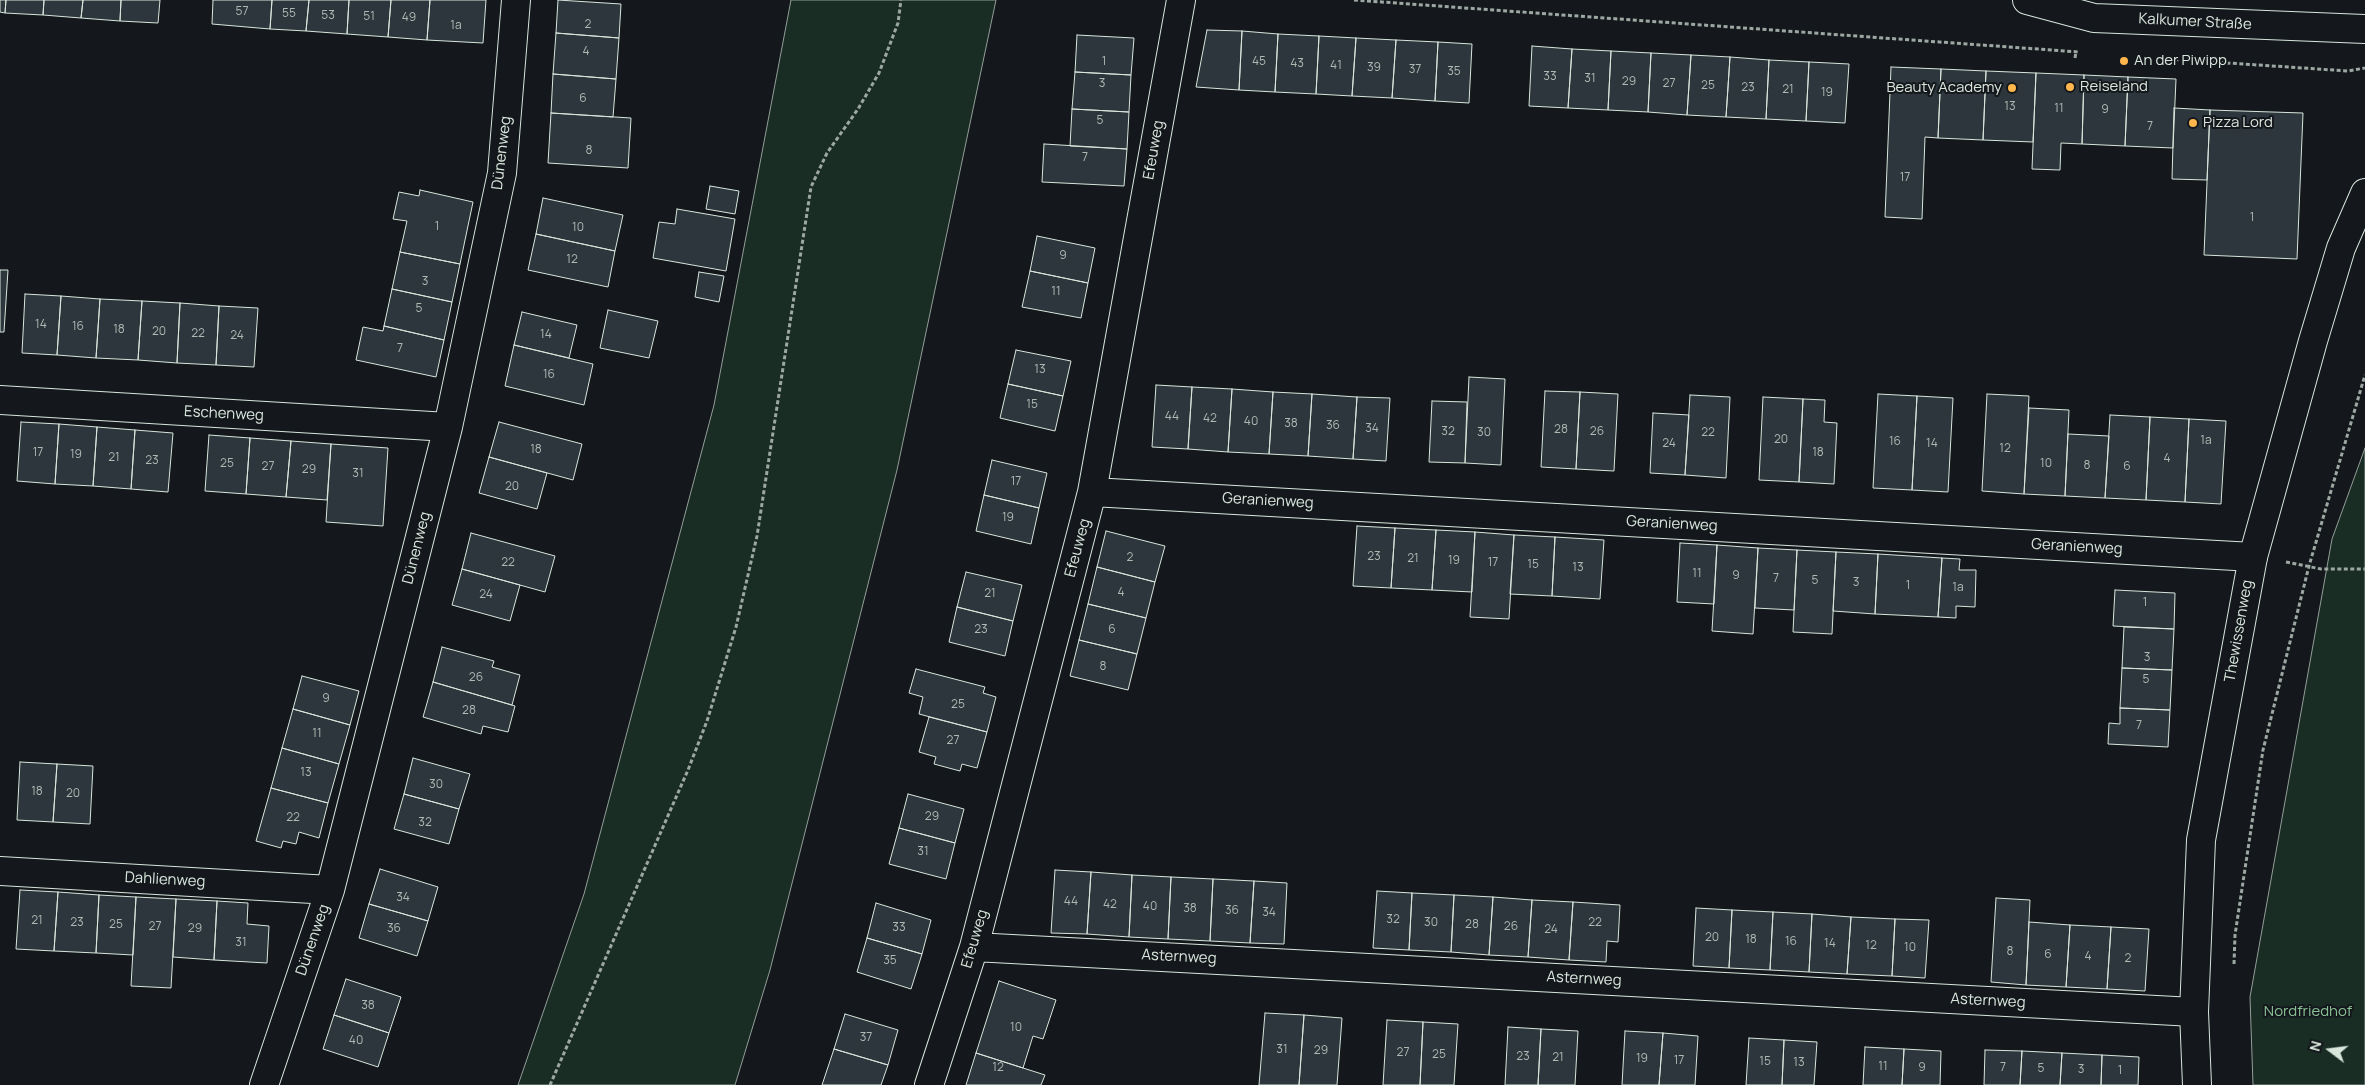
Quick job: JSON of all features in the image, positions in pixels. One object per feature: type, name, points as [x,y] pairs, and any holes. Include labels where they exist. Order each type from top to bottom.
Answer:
[{"type":"street","name":"Dünenweg","points":[[264,1085],[330,890],[448,427],[502,173],[516,0]]},
{"type":"street","name":"Efeuweg","points":[[929,1085],[974,947],[1092,492],[1181,0]]},
{"type":"street","name":"Kalkumer Straße","points":[[2027,0],[2094,18],[2365,29]]},
{"type":"street","name":"Thewissenweg","points":[[2197,1085],[2194,1012],[2201,840],[2253,557],[2338,257],[2365,193]]},
{"type":"street","name":"Eschenweg","points":[[0,400],[448,427]]},
{"type":"street","name":"Geranienweg","points":[[1092,492],[2253,557]]},
{"type":"street","name":"Dahlienweg","points":[[0,871],[330,890]]},
{"type":"street","name":"Asternweg","points":[[974,947],[2194,1012]]},
{"type":"path","points":[[550,1085],[684,779],[707,721],[736,627],[757,536],[811,187],[827,153],[858,109],[879,73],[898,23],[901,0]]},
{"type":"path","points":[[1354,0],[2085,53]]},
{"type":"path","points":[[2075,58],[2076,52]]},
{"type":"path","points":[[2114,55],[2134,56]]},
{"type":"path","points":[[2124,55],[2124,61]]},
{"type":"path","points":[[2163,58],[2348,71],[2365,68]]},
{"type":"path","points":[[2234,964],[2235,935],[2263,750],[2309,566],[2365,375]]},
{"type":"path","points":[[2309,566],[2321,569],[2365,569]]},
{"type":"green space","points":[[791,0],[996,0],[897,470],[770,970],[735,1085],[518,1085],[584,894],[714,405]]},
{"type":"green space","name":"Nordfriedhof","points":[[2365,448],[2365,1085],[2253,1085],[2250,997],[2332,539]]},
{"type":"building","points":[[0,0],[6,0],[5,13],[0,12]]},
{"type":"building","points":[[6,0],[44,0],[43,15],[5,13]]},
{"type":"building","points":[[44,0],[83,0],[81,18],[43,15]]},
{"type":"building","points":[[83,0],[121,0],[120,21],[81,18]]},
{"type":"building","points":[[121,0],[160,0],[158,23],[120,21]]},
{"type":"building","points":[[213,0],[272,0],[270,29],[212,24]]},
{"type":"building","points":[[272,0],[309,0],[306,31],[270,29]]},
{"type":"building","points":[[309,0],[349,0],[347,34],[306,31]]},
{"type":"building","points":[[349,0],[391,0],[388,37],[347,34]]},
{"type":"building","points":[[391,0],[430,0],[427,40],[388,37]]},
{"type":"building","points":[[430,0],[486,0],[483,43],[427,40]]},
{"type":"building","points":[[558,0],[621,4],[619,38],[556,33]]},
{"type":"building","points":[[1207,30],[1242,31],[1239,90],[1196,87]]},
{"type":"building","points":[[1242,31],[1278,34],[1275,92],[1239,90]]},
{"type":"building","points":[[556,33],[619,38],[616,79],[553,74]]},
{"type":"building","points":[[1278,34],[1319,36],[1316,94],[1275,92]]},
{"type":"building","points":[[1077,35],[1134,38],[1131,75],[1075,72]]},
{"type":"building","points":[[1319,36],[1356,38],[1352,96],[1316,94]]},
{"type":"building","points":[[1356,38],[1396,40],[1392,98],[1352,96]]},
{"type":"building","points":[[1396,40],[1438,42],[1435,101],[1392,98]]},
{"type":"building","points":[[1438,42],[1472,44],[1469,103],[1435,101]]},
{"type":"building","points":[[1532,46],[1572,49],[1568,108],[1529,106]]},
{"type":"building","points":[[1572,49],[1611,51],[1608,110],[1568,108]]},
{"type":"building","points":[[1611,51],[1651,53],[1648,112],[1608,110]]},
{"type":"building","points":[[1651,53],[1691,55],[1687,115],[1648,112]]},
{"type":"building","points":[[1691,55],[1730,57],[1726,117],[1687,115]]},
{"type":"building","points":[[1730,57],[1769,60],[1766,119],[1726,117]]},
{"type":"building","points":[[1769,60],[1809,62],[1806,121],[1766,119]]},
{"type":"building","points":[[1809,62],[1849,64],[1845,123],[1806,121]]},
{"type":"building","points":[[1891,67],[1941,69],[1938,138],[1925,137],[1922,219],[1885,217]]},
{"type":"building","points":[[1941,69],[1986,71],[1983,140],[1938,138]]},
{"type":"building","points":[[1986,71],[2036,73],[2033,142],[1983,140]]},
{"type":"building","points":[[1075,72],[1131,75],[1129,112],[1072,109]]},
{"type":"building","points":[[2036,73],[2084,75],[2082,144],[2061,143],[2060,170],[2032,169]]},
{"type":"building","points":[[553,74],[616,79],[613,117],[551,113]]},
{"type":"building","points":[[2084,75],[2128,77],[2125,146],[2082,144]]},
{"type":"building","points":[[2128,77],[2176,79],[2173,148],[2125,146]]},
{"type":"building","points":[[2174,108],[2210,110],[2207,180],[2172,179]]},
{"type":"building","points":[[1072,109],[1129,112],[1127,149],[1070,146]]},
{"type":"building","points":[[2210,110],[2303,113],[2297,259],[2204,255]]},
{"type":"building","points":[[551,113],[631,118],[628,168],[548,163]]},
{"type":"building","points":[[1044,144],[1127,149],[1124,186],[1042,182]]},
{"type":"building","points":[[710,186],[739,191],[735,214],[706,209]]},
{"type":"building","points":[[420,190],[473,202],[460,264],[400,252],[407,221],[393,219],[399,192],[419,196]]},
{"type":"building","points":[[543,198],[623,215],[615,251],[536,234]]},
{"type":"building","points":[[677,209],[735,219],[726,271],[653,258],[659,222],[675,224]]},
{"type":"building","points":[[536,234],[615,251],[608,287],[528,270]]},
{"type":"building","points":[[1037,236],[1095,248],[1088,283],[1030,271]]},
{"type":"building","points":[[400,252],[460,264],[452,302],[392,289]]},
{"type":"building","points":[[0,270],[8,270],[4,332],[0,332]]},
{"type":"building","points":[[1030,271],[1088,283],[1081,318],[1022,307]]},
{"type":"building","points":[[699,272],[724,276],[719,302],[695,297]]},
{"type":"building","points":[[392,289],[452,302],[444,340],[384,326]]},
{"type":"building","points":[[25,294],[61,296],[57,355],[22,353]]},
{"type":"building","points":[[61,296],[100,299],[96,358],[57,355]]},
{"type":"building","points":[[100,299],[142,301],[138,360],[96,358]]},
{"type":"building","points":[[142,301],[180,303],[177,363],[138,360]]},
{"type":"building","points":[[180,303],[219,306],[216,365],[177,363]]},
{"type":"building","points":[[219,306],[258,308],[254,367],[216,365]]},
{"type":"building","points":[[608,310],[658,321],[649,358],[600,348]]},
{"type":"building","points":[[522,312],[577,325],[569,358],[514,345]]},
{"type":"building","points":[[384,326],[444,340],[436,377],[356,360],[363,327],[383,331]]},
{"type":"building","points":[[514,345],[593,364],[584,405],[505,386]]},
{"type":"building","points":[[1016,350],[1071,361],[1063,396],[1008,384]]},
{"type":"building","points":[[1469,377],[1505,379],[1501,465],[1465,463]]},
{"type":"building","points":[[1008,384],[1063,396],[1055,431],[1000,418]]},
{"type":"building","points":[[1156,385],[1192,387],[1188,449],[1152,447]]},
{"type":"building","points":[[1192,387],[1232,389],[1228,452],[1188,449]]},
{"type":"building","points":[[1232,389],[1273,392],[1269,454],[1228,452]]},
{"type":"building","points":[[1545,391],[1580,392],[1576,469],[1541,467]]},
{"type":"building","points":[[1273,392],[1312,394],[1308,456],[1269,454]]},
{"type":"building","points":[[1580,392],[1618,394],[1614,471],[1576,469]]},
{"type":"building","points":[[1312,394],[1357,397],[1353,459],[1308,456]]},
{"type":"building","points":[[1878,394],[1917,396],[1912,490],[1873,488]]},
{"type":"building","points":[[1987,394],[2029,396],[2024,494],[1982,491]]},
{"type":"building","points":[[1690,395],[1730,397],[1726,478],[1685,475]]},
{"type":"building","points":[[1917,396],[1953,398],[1948,492],[1912,490]]},
{"type":"building","points":[[1357,397],[1390,398],[1386,461],[1353,459]]},
{"type":"building","points":[[1763,397],[1803,399],[1799,482],[1759,480]]},
{"type":"building","points":[[1803,399],[1825,400],[1824,422],[1837,423],[1834,484],[1799,482]]},
{"type":"building","points":[[1432,401],[1467,402],[1465,463],[1429,462]]},
{"type":"building","points":[[2029,408],[2069,410],[2065,496],[2024,494]]},
{"type":"building","points":[[1653,413],[1689,415],[1685,475],[1650,473]]},
{"type":"building","points":[[2110,415],[2150,417],[2146,500],[2105,498]]},
{"type":"building","points":[[2150,417],[2189,419],[2185,502],[2146,500]]},
{"type":"building","points":[[2189,419],[2226,421],[2221,504],[2185,502]]},
{"type":"building","points":[[21,422],[59,424],[55,484],[17,481]]},
{"type":"building","points":[[499,422],[582,444],[573,480],[489,457]]},
{"type":"building","points":[[59,424],[97,427],[93,486],[55,484]]},
{"type":"building","points":[[97,427],[135,430],[131,489],[93,486]]},
{"type":"building","points":[[135,430],[173,433],[168,492],[131,489]]},
{"type":"building","points":[[2068,434],[2109,436],[2105,498],[2065,496]]},
{"type":"building","points":[[209,435],[250,438],[246,494],[205,491]]},
{"type":"building","points":[[250,438],[291,441],[286,497],[246,494]]},
{"type":"building","points":[[291,441],[331,444],[327,500],[286,497]]},
{"type":"building","points":[[331,444],[388,448],[383,526],[326,522]]},
{"type":"building","points":[[489,457],[547,473],[537,509],[479,493]]},
{"type":"building","points":[[992,460],[1047,473],[1039,508],[984,495]]},
{"type":"building","points":[[984,495],[1039,508],[1031,544],[976,531]]},
{"type":"building","points":[[1357,526],[1395,528],[1391,588],[1353,586]]},
{"type":"building","points":[[1395,528],[1436,530],[1432,590],[1391,588]]},
{"type":"building","points":[[1436,530],[1475,532],[1472,592],[1432,590]]},
{"type":"building","points":[[1106,531],[1165,546],[1155,582],[1097,567]]},
{"type":"building","points":[[1475,532],[1514,535],[1509,619],[1470,617]]},
{"type":"building","points":[[471,533],[555,556],[545,592],[462,569]]},
{"type":"building","points":[[1514,535],[1555,537],[1552,596],[1510,594]]},
{"type":"building","points":[[1555,537],[1604,540],[1600,599],[1552,596]]},
{"type":"building","points":[[1680,543],[1717,545],[1714,604],[1677,602]]},
{"type":"building","points":[[1717,545],[1758,548],[1753,634],[1712,631]]},
{"type":"building","points":[[1758,548],[1797,550],[1794,610],[1755,608]]},
{"type":"building","points":[[1797,550],[1836,552],[1832,634],[1793,632]]},
{"type":"building","points":[[1836,552],[1878,554],[1875,614],[1833,611]]},
{"type":"building","points":[[1878,554],[1942,558],[1938,617],[1875,614]]},
{"type":"building","points":[[1942,558],[1960,559],[1959,570],[1976,570],[1975,607],[1956,606],[1956,618],[1938,617]]},
{"type":"building","points":[[1097,567],[1155,582],[1146,618],[1088,604]]},
{"type":"building","points":[[462,569],[520,585],[510,621],[452,605]]},
{"type":"building","points":[[966,572],[1022,585],[1013,621],[957,607]]},
{"type":"building","points":[[2115,590],[2175,593],[2174,629],[2113,626]]},
{"type":"building","points":[[1088,604],[1146,618],[1137,654],[1079,640]]},
{"type":"building","points":[[957,607],[1013,621],[1005,656],[949,642]]},
{"type":"building","points":[[2124,627],[2174,629],[2172,670],[2122,668]]},
{"type":"building","points":[[1079,640],[1137,654],[1128,690],[1070,676]]},
{"type":"building","points":[[442,647],[494,661],[492,667],[520,675],[512,705],[433,682]]},
{"type":"building","points":[[2122,668],[2172,670],[2170,710],[2120,708]]},
{"type":"building","points":[[916,669],[985,687],[983,693],[996,697],[987,732],[919,714],[923,697],[909,693]]},
{"type":"building","points":[[302,676],[359,691],[350,725],[293,709]]},
{"type":"building","points":[[433,682],[515,706],[508,732],[483,726],[481,734],[423,717]]},
{"type":"building","points":[[2120,708],[2170,710],[2168,747],[2108,744],[2109,723],[2120,724]]},
{"type":"building","points":[[293,709],[350,725],[339,764],[282,748]]},
{"type":"building","points":[[929,717],[987,732],[977,768],[962,764],[960,771],[934,764],[936,757],[919,752]]},
{"type":"building","points":[[282,748],[339,764],[328,803],[271,788]]},
{"type":"building","points":[[413,758],[470,774],[459,809],[404,794]]},
{"type":"building","points":[[20,762],[57,764],[53,822],[17,820]]},
{"type":"building","points":[[57,764],[93,766],[90,824],[53,822]]},
{"type":"building","points":[[271,788],[328,803],[319,838],[299,832],[296,844],[283,841],[281,848],[256,841]]},
{"type":"building","points":[[404,794],[459,809],[449,844],[394,829]]},
{"type":"building","points":[[908,794],[964,809],[955,843],[899,828]]},
{"type":"building","points":[[899,828],[955,843],[946,879],[889,864]]},
{"type":"building","points":[[380,869],[438,887],[428,921],[369,904]]},
{"type":"building","points":[[1055,870],[1091,872],[1087,934],[1051,933]]},
{"type":"building","points":[[1091,872],[1132,875],[1129,937],[1087,934]]},
{"type":"building","points":[[1132,875],[1171,877],[1168,939],[1129,937]]},
{"type":"building","points":[[1171,877],[1213,879],[1210,941],[1168,939]]},
{"type":"building","points":[[1213,879],[1254,881],[1250,943],[1210,941]]},
{"type":"building","points":[[1254,881],[1287,883],[1284,944],[1250,943]]},
{"type":"building","points":[[20,890],[58,892],[54,951],[16,949]]},
{"type":"building","points":[[1377,891],[1412,893],[1409,950],[1373,948]]},
{"type":"building","points":[[58,892],[99,895],[96,953],[54,951]]},
{"type":"building","points":[[1412,893],[1454,895],[1451,952],[1409,950]]},
{"type":"building","points":[[99,895],[136,897],[133,955],[96,953]]},
{"type":"building","points":[[1454,895],[1493,897],[1489,955],[1451,952]]},
{"type":"building","points":[[136,897],[176,899],[171,988],[131,986]]},
{"type":"building","points":[[1493,897],[1532,900],[1528,957],[1489,955]]},
{"type":"building","points":[[1996,898],[2030,900],[2026,985],[1991,982]]},
{"type":"building","points":[[176,899],[217,901],[214,960],[173,957]]},
{"type":"building","points":[[1532,900],[1573,902],[1569,960],[1528,957]]},
{"type":"building","points":[[217,901],[248,903],[247,924],[269,926],[267,963],[214,960]]},
{"type":"building","points":[[1573,902],[1620,905],[1618,942],[1607,941],[1606,962],[1569,960]]},
{"type":"building","points":[[876,903],[931,920],[922,954],[867,938]]},
{"type":"building","points":[[369,904],[428,921],[417,956],[359,938]]},
{"type":"building","points":[[1696,908],[1732,910],[1729,968],[1693,966]]},
{"type":"building","points":[[1732,910],[1773,912],[1770,970],[1729,968]]},
{"type":"building","points":[[1773,912],[1812,914],[1809,972],[1770,970]]},
{"type":"building","points":[[1812,914],[1851,917],[1847,974],[1809,972]]},
{"type":"building","points":[[1851,917],[1895,919],[1892,976],[1847,974]]},
{"type":"building","points":[[1895,919],[1929,920],[1925,978],[1892,976]]},
{"type":"building","points":[[2029,922],[2070,925],[2066,987],[2026,985]]},
{"type":"building","points":[[2070,925],[2111,927],[2107,989],[2066,987]]},
{"type":"building","points":[[2111,927],[2149,929],[2145,991],[2107,989]]},
{"type":"building","points":[[867,938],[922,954],[911,989],[857,972]]},
{"type":"building","points":[[346,979],[401,997],[389,1033],[334,1015]]},
{"type":"building","points":[[999,981],[1056,1000],[1043,1039],[1033,1036],[1023,1068],[976,1053]]},
{"type":"building","points":[[1265,1013],[1304,1015],[1299,1085],[1259,1085]]},
{"type":"building","points":[[845,1014],[898,1030],[888,1065],[834,1049]]},
{"type":"building","points":[[334,1015],[389,1033],[378,1067],[323,1049]]},
{"type":"building","points":[[1304,1015],[1342,1018],[1337,1085],[1299,1085]]},
{"type":"building","points":[[1387,1020],[1423,1022],[1420,1085],[1383,1085]]},
{"type":"building","points":[[1423,1022],[1458,1024],[1454,1085],[1420,1085]]},
{"type":"building","points":[[1508,1027],[1541,1029],[1538,1085],[1505,1085]]},
{"type":"building","points":[[1541,1029],[1578,1031],[1575,1085],[1538,1085]]},
{"type":"building","points":[[1625,1031],[1663,1033],[1659,1085],[1622,1085]]},
{"type":"building","points":[[1663,1033],[1698,1036],[1695,1085],[1659,1085]]},
{"type":"building","points":[[1749,1038],[1784,1040],[1782,1085],[1746,1085]]},
{"type":"building","points":[[1784,1040],[1817,1042],[1814,1085],[1782,1085]]},
{"type":"building","points":[[1865,1047],[1904,1049],[1902,1085],[1863,1085]]},
{"type":"building","points":[[834,1049],[888,1065],[881,1085],[822,1085]]},
{"type":"building","points":[[1904,1049],[1941,1051],[1940,1085],[1902,1085]]},
{"type":"building","points":[[1985,1050],[2022,1051],[2020,1085],[1984,1085]]},
{"type":"building","points":[[2022,1051],[2062,1053],[2060,1085],[2020,1085]]},
{"type":"building","points":[[976,1053],[1045,1075],[1041,1085],[966,1085]]},
{"type":"building","points":[[2062,1053],[2102,1055],[2101,1085],[2060,1085]]},
{"type":"building","points":[[2102,1055],[2139,1057],[2138,1085],[2101,1085]]},
{"type":"place","name":"An der Piwipp","points":[[2124,61]]},
{"type":"place","name":"Reiseland","points":[[2070,87]]},
{"type":"place","name":"Beauty Academy","points":[[2012,88]]},
{"type":"place","name":"Pizza Lord","points":[[2193,123]]}]
